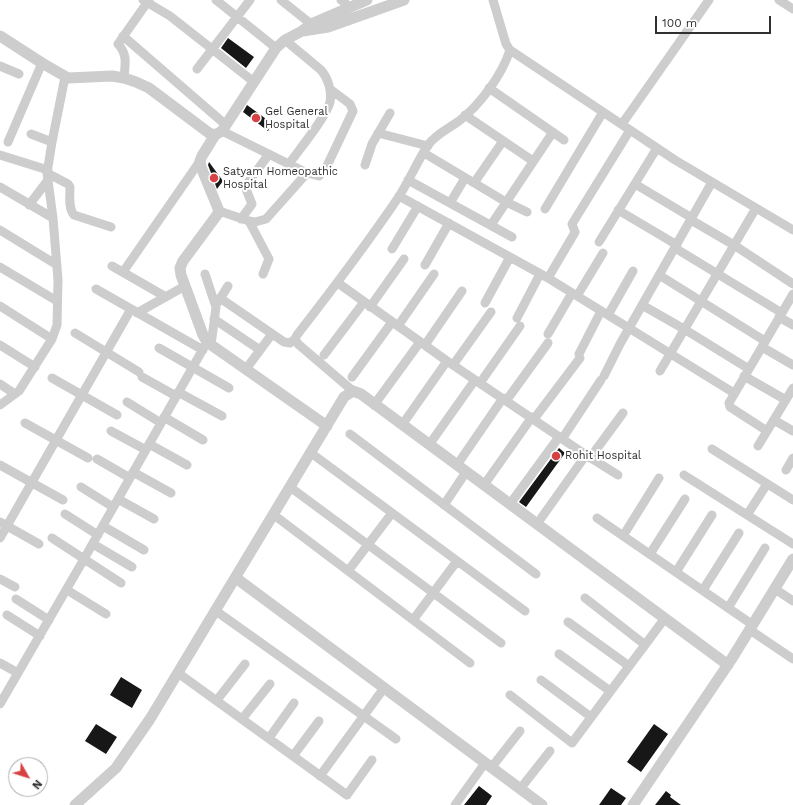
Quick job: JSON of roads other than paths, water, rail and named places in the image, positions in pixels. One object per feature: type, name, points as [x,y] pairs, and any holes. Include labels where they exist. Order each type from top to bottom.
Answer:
[{"type":"street","points":[[216,0],[276,48]]},
{"type":"street","points":[[197,69],[250,0]]},
{"type":"street","points":[[281,0],[314,27]]},
{"type":"street","points":[[314,27],[346,3],[367,0]]},
{"type":"street","points":[[123,272],[276,48],[285,40],[302,31],[314,27],[328,27],[404,0]]},
{"type":"street","points":[[493,0],[506,44],[510,50],[657,148],[793,230]]},
{"type":"street","points":[[622,124],[709,0]]},
{"type":"street","points":[[779,0],[793,9]]},
{"type":"street","points":[[124,78],[125,54],[123,49],[118,44],[146,1],[170,16],[254,82]]},
{"type":"street","points":[[0,36],[67,77],[81,78],[112,76],[136,82],[149,88],[209,133],[221,130]]},
{"type":"street","points":[[124,36],[221,130],[307,173],[319,176],[324,171],[352,116],[352,108],[350,104],[330,89]]},
{"type":"street","points":[[285,40],[321,70],[326,76],[330,89],[330,100],[327,108],[289,164]]},
{"type":"street","points":[[220,298],[287,343],[295,339],[338,283],[399,196],[426,149],[440,133],[465,115],[489,88],[506,61],[510,50]]},
{"type":"street","points":[[8,142],[42,63]]},
{"type":"street","points":[[0,66],[20,74]]},
{"type":"street","points":[[0,405],[19,391],[52,340],[57,325],[57,265],[50,175],[52,142],[67,77]]},
{"type":"street","points":[[489,88],[564,140]]},
{"type":"street","points":[[545,209],[603,112]]},
{"type":"street","points":[[365,165],[369,151],[390,113]]},
{"type":"street","points":[[465,115],[533,162]]},
{"type":"street","points":[[548,278],[575,232],[572,224],[630,130]]},
{"type":"street","points":[[491,225],[553,132]]},
{"type":"street","points":[[378,133],[426,149],[465,178],[506,202],[527,212]]},
{"type":"street","points":[[31,134],[52,142]]},
{"type":"street","points":[[474,183],[503,141]]},
{"type":"street","points":[[599,242],[657,148]]},
{"type":"street","points":[[245,220],[252,204],[246,189],[247,184],[269,154]]},
{"type":"street","points":[[0,155],[64,181],[70,187],[71,208],[74,215],[111,227]]},
{"type":"street","points":[[200,161],[200,167],[219,210],[245,220],[255,222],[266,219],[307,173]]},
{"type":"street","points":[[30,205],[50,175]]},
{"type":"street","points":[[450,203],[465,178]]},
{"type":"street","points":[[408,180],[512,237]]},
{"type":"street","points":[[510,504],[561,438],[602,378],[712,182]]},
{"type":"street","points":[[635,184],[734,245],[793,284]]},
{"type":"street","points":[[1,191],[53,218]]},
{"type":"street","points":[[399,196],[548,278],[734,393]]},
{"type":"street","points":[[392,249],[418,206]]},
{"type":"street","points":[[660,371],[756,208]]},
{"type":"street","points":[[207,346],[180,268],[183,261],[217,215],[219,210]]},
{"type":"street","points":[[618,210],[676,246],[793,325]]},
{"type":"street","points":[[245,220],[268,256],[269,262],[264,274]]},
{"type":"street","points":[[425,265],[448,223]]},
{"type":"street","points":[[0,230],[57,265]]},
{"type":"street","points":[[457,465],[548,339],[574,294],[603,253]]},
{"type":"street","points":[[485,303],[510,257]]},
{"type":"street","points":[[324,355],[404,259]]},
{"type":"street","points":[[112,266],[166,297]]},
{"type":"street","points":[[0,267],[58,301]]},
{"type":"street","points":[[484,485],[580,356],[605,313],[633,272]]},
{"type":"street","points":[[205,274],[216,307]]},
{"type":"street","points":[[352,377],[434,274]]},
{"type":"street","points":[[429,445],[478,381],[519,322],[540,274]]},
{"type":"street","points":[[659,275],[701,301],[793,365]]},
{"type":"street","points":[[338,283],[450,363],[533,418],[588,457],[618,475]]},
{"type":"street","points":[[0,538],[3,524],[32,482],[106,352],[134,311],[166,297],[185,286]]},
{"type":"street","points":[[0,704],[4,688],[18,673],[40,636],[177,394],[207,346],[216,307],[228,286]]},
{"type":"street","points":[[96,289],[134,311],[207,346],[246,369],[327,426]]},
{"type":"street","points":[[374,405],[462,291]]},
{"type":"street","points":[[767,431],[730,407],[729,403],[793,294]]},
{"type":"street","points":[[642,305],[684,329],[786,400]]},
{"type":"street","points":[[0,306],[52,340]]},
{"type":"street","points":[[402,425],[491,312]]},
{"type":"street","points":[[214,318],[260,350]]},
{"type":"street","points":[[75,333],[141,374],[222,416]]},
{"type":"street","points":[[246,369],[272,334]]},
{"type":"street","points":[[295,339],[298,344],[353,391],[361,394],[728,665]]},
{"type":"street","points":[[0,345],[35,367]]},
{"type":"street","points":[[159,348],[229,388]]},
{"type":"street","points":[[52,378],[117,416]]},
{"type":"street","points":[[0,384],[15,394]]},
{"type":"street","points":[[758,446],[793,388]]},
{"type":"street","points":[[75,805],[116,768],[150,719],[344,397],[353,391]]},
{"type":"street","points":[[127,402],[203,440]]},
{"type":"street","points":[[537,524],[622,413]]},
{"type":"street","points":[[774,420],[793,431]]},
{"type":"street","points":[[25,423],[93,458],[171,494]]},
{"type":"street","points":[[111,431],[187,465]]},
{"type":"street","points":[[350,434],[536,574]]},
{"type":"street","points":[[712,449],[793,500]]},
{"type":"street","points":[[311,453],[525,611]]},
{"type":"street","points":[[786,470],[793,458]]},
{"type":"street","points":[[0,465],[63,500]]},
{"type":"street","points":[[444,505],[466,472]]},
{"type":"street","points":[[684,475],[793,544]]},
{"type":"street","points":[[623,536],[659,478]]},
{"type":"street","points":[[747,515],[767,484]]},
{"type":"street","points":[[81,487],[154,519]]},
{"type":"street","points":[[290,487],[501,643]]},
{"type":"street","points":[[650,554],[685,499]]},
{"type":"street","points":[[348,571],[392,513]]},
{"type":"street","points":[[65,514],[98,535]]},
{"type":"street","points":[[274,515],[470,663]]},
{"type":"street","points":[[676,572],[712,515]]},
{"type":"street","points":[[597,518],[703,590],[793,659]]},
{"type":"street","points":[[3,524],[39,544]]},
{"type":"street","points":[[103,526],[144,550]]},
{"type":"street","points":[[703,590],[739,533]]},
{"type":"street","points":[[52,538],[121,583]]},
{"type":"street","points":[[93,544],[132,567]]},
{"type":"street","points":[[728,608],[765,548]]},
{"type":"street","points":[[633,805],[728,665],[793,559]]},
{"type":"street","points":[[413,620],[457,561]]},
{"type":"street","points":[[236,578],[542,805]]},
{"type":"street","points":[[0,579],[15,587]]},
{"type":"street","points":[[775,589],[793,601]]},
{"type":"street","points":[[67,590],[106,614]]},
{"type":"street","points":[[585,598],[644,644]]},
{"type":"street","points":[[16,599],[49,620]]},
{"type":"street","points":[[216,611],[396,739]]},
{"type":"street","points":[[7,615],[40,636]]},
{"type":"street","points":[[510,695],[572,742],[665,618]]},
{"type":"street","points":[[568,622],[629,666]]},
{"type":"street","points":[[559,654],[610,691]]},
{"type":"street","points":[[0,663],[18,673]]},
{"type":"street","points":[[217,700],[245,664]]},
{"type":"street","points":[[178,673],[347,795],[372,760]]},
{"type":"street","points":[[541,680],[591,717]]},
{"type":"street","points":[[242,719],[270,684]]},
{"type":"street","points":[[320,776],[384,688]]},
{"type":"street","points":[[268,738],[294,703]]},
{"type":"street","points":[[293,756],[319,721]]},
{"type":"street","points":[[455,805],[488,765],[520,731]]},
{"type":"street","points":[[520,789],[550,751]]},
{"type":"place","name":"Gel General Hospital","points":[[256,118]]},
{"type":"place","name":"Satyam Homeopathic Hospital","points":[[214,178]]},
{"type":"place","name":"Rohit Hospital","points":[[556,456]]}]
